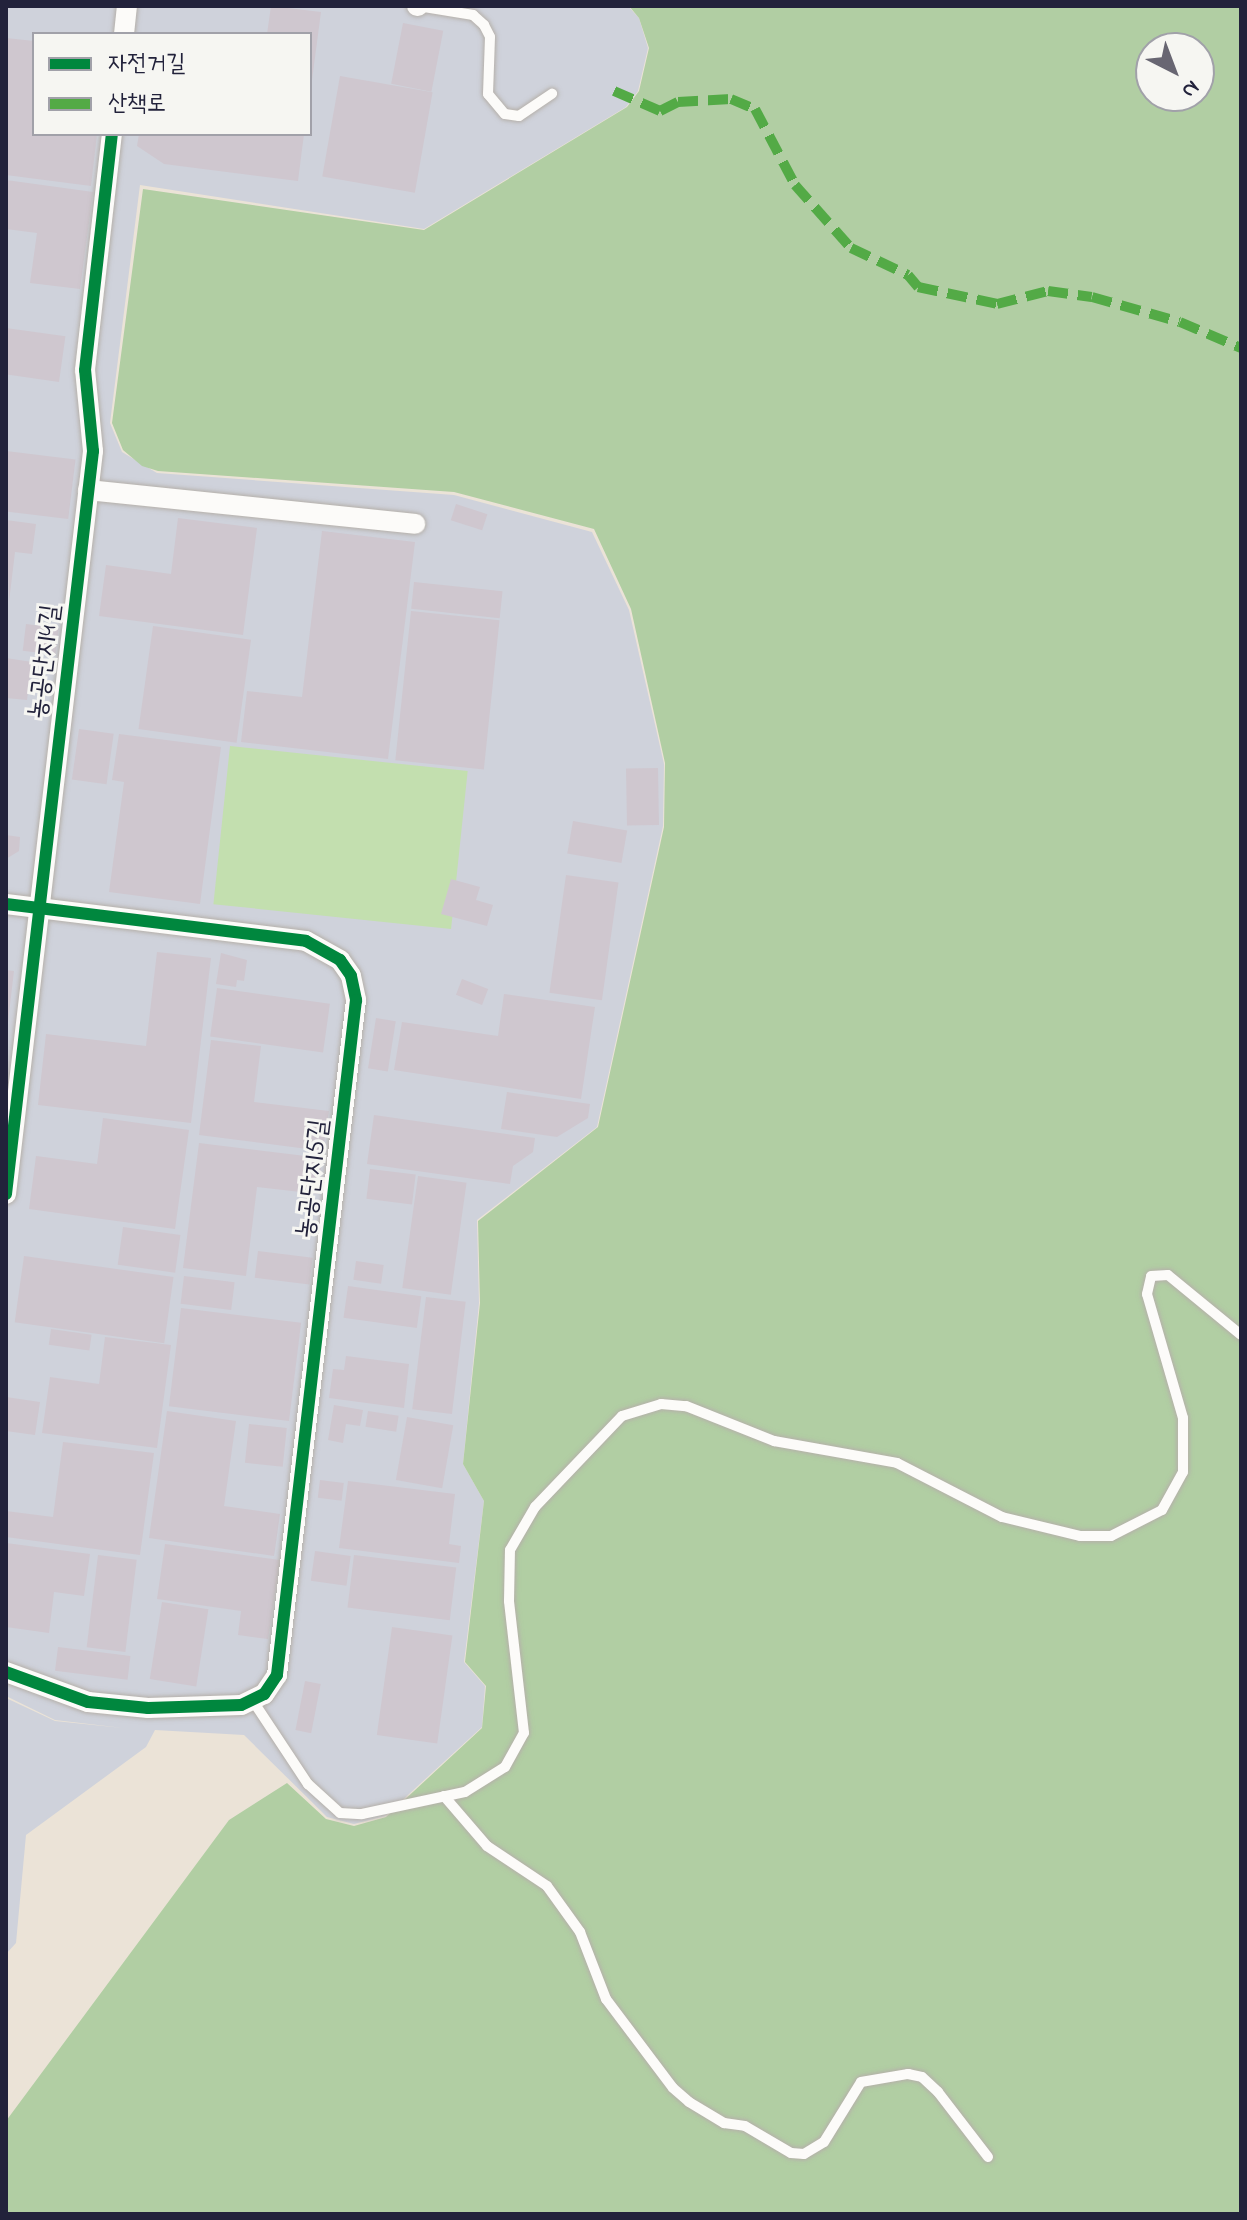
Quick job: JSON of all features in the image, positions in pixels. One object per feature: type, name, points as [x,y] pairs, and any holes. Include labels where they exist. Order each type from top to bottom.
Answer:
[{"type":"street","points":[[124,32],[127,6]]},
{"type":"street","name":"농공단지4길","points":[[6,1194],[93,451],[85,370],[112,136]]},
{"type":"street","points":[[88,490],[415,524]]},
{"type":"street","name":"농공단지5길","points":[[6,904],[306,941],[340,960],[354,987],[354,1028],[280,1661],[272,1684],[253,1701]]},
{"type":"street","points":[[6,1672],[63,1695],[119,1707],[253,1701]]},
{"type":"lane","points":[[418,6],[473,15],[484,25],[490,37],[488,94],[505,114],[519,116],[552,94]]},
{"type":"lane","points":[[253,1701],[308,1784],[340,1813],[362,1814],[465,1792],[495,1775],[522,1745],[524,1720],[509,1601],[510,1550],[535,1507],[622,1416],[661,1404],[686,1406],[774,1441],[897,1463],[1002,1517],[1080,1536],[1111,1536],[1162,1510],[1183,1472],[1183,1418],[1147,1294],[1151,1276],[1168,1275],[1241,1335]]},
{"type":"lane","points":[[444,1796],[487,1846],[547,1886],[580,1932],[606,1999],[673,2088],[689,2102],[724,2123],[745,2126],[791,2153],[804,2154],[824,2142],[861,2082],[908,2074],[922,2077],[938,2092],[988,2157]]},
{"type":"shaded area","points":[[6,6],[628,6],[639,18],[648,48],[638,91],[626,107],[424,229],[140,185],[110,423],[122,452],[157,473],[454,495],[592,532],[629,610],[664,764],[663,826],[597,1127],[477,1220],[479,1303],[463,1464],[484,1501],[464,1662],[485,1686],[482,1727],[385,1816],[354,1824],[327,1817],[244,1735],[155,1730],[146,1747],[26,1835],[16,1943],[6,1954],[6,1698],[55,1721],[123,1728],[55,1720],[6,1696]]},
{"type":"green space","points":[[629,6],[1241,6],[1241,2214],[6,2214],[6,2121],[229,1820],[287,1783],[326,1819],[354,1826],[386,1817],[482,1728],[486,1686],[465,1662],[484,1501],[463,1464],[480,1303],[478,1221],[598,1127],[664,827],[665,763],[631,609],[594,529],[454,492],[158,471],[142,466],[123,450],[112,423],[143,189],[424,230],[627,107],[639,91],[649,48],[639,18]]},
{"type":"green space","points":[[230,746],[468,771],[451,929],[213,904]]},
{"type":"building","points":[[271,6],[321,12],[312,80],[312,32],[267,32]]},
{"type":"building","points":[[403,23],[443,31],[431,92],[391,84]]},
{"type":"building","points":[[6,38],[32,41],[32,136],[97,136],[91,186],[6,175]]},
{"type":"building","points":[[340,76],[433,92],[415,193],[322,176]]},
{"type":"building","points":[[139,136],[304,136],[298,181],[164,164],[137,146]]},
{"type":"building","points":[[6,180],[93,192],[80,289],[30,283],[37,233],[6,229]]},
{"type":"building","points":[[6,328],[65,336],[59,382],[6,374]]},
{"type":"building","points":[[6,451],[75,460],[68,519],[6,511]]},
{"type":"building","points":[[456,504],[487,514],[482,530],[451,520]]},
{"type":"building","points":[[178,518],[257,528],[243,635],[99,616],[106,565],[171,574]]},
{"type":"building","points":[[6,520],[36,524],[32,554],[15,552],[9,602]]},
{"type":"building","points":[[322,531],[415,542],[388,759],[241,742],[247,691],[302,697]]},
{"type":"building","points":[[414,582],[503,591],[500,618],[411,609]]},
{"type":"building","points":[[411,611],[500,620],[484,769],[395,760]]},
{"type":"building","points":[[26,624],[59,628],[55,655],[23,651]]},
{"type":"building","points":[[153,626],[251,640],[237,743],[139,729]]},
{"type":"building","points":[[6,658],[32,662],[27,700],[6,698]]},
{"type":"building","points":[[79,729],[114,734],[107,784],[72,780]]},
{"type":"building","points":[[119,734],[221,747],[200,904],[109,892],[124,782],[112,780]]},
{"type":"building","points":[[658,768],[659,825],[627,826],[626,769]]},
{"type":"building","points":[[573,821],[627,831],[621,863],[567,853]]},
{"type":"building","points":[[6,835],[20,837],[19,851],[6,859]]},
{"type":"building","points":[[566,875],[618,882],[602,1000],[549,993]]},
{"type":"building","points":[[451,879],[480,887],[476,900],[493,905],[487,926],[441,914]]},
{"type":"building","points":[[157,952],[211,958],[191,1123],[38,1105],[46,1034],[146,1046]]},
{"type":"building","points":[[221,953],[247,960],[244,981],[237,980],[236,987],[216,984]]},
{"type":"building","points":[[6,970],[14,971],[8,1022],[6,1022]]},
{"type":"building","points":[[462,979],[488,989],[482,1005],[456,995]]},
{"type":"building","points":[[217,988],[330,1004],[323,1052],[210,1037]]},
{"type":"building","points":[[504,994],[595,1007],[581,1099],[394,1070],[402,1022],[498,1036]]},
{"type":"building","points":[[376,1018],[396,1021],[388,1072],[368,1068]]},
{"type":"building","points":[[211,1040],[261,1046],[254,1102],[329,1111],[323,1151],[199,1135]]},
{"type":"building","points":[[507,1092],[590,1104],[588,1118],[557,1137],[501,1129]]},
{"type":"building","points":[[374,1115],[535,1138],[533,1152],[513,1166],[510,1184],[367,1164]]},
{"type":"building","points":[[103,1118],[189,1130],[175,1229],[29,1209],[36,1156],[97,1164]]},
{"type":"building","points":[[199,1143],[322,1158],[318,1194],[257,1187],[246,1276],[183,1268]]},
{"type":"building","points":[[370,1169],[416,1175],[412,1204],[366,1199]]},
{"type":"building","points":[[418,1176],[467,1183],[451,1295],[402,1288]]},
{"type":"building","points":[[123,1227],[180,1235],[175,1273],[118,1265]]},
{"type":"building","points":[[258,1251],[313,1258],[309,1285],[255,1278]]},
{"type":"building","points":[[24,1256],[174,1277],[164,1343],[15,1322]]},
{"type":"building","points":[[356,1261],[384,1265],[381,1284],[353,1280]]},
{"type":"building","points":[[184,1276],[235,1282],[231,1310],[181,1304]]},
{"type":"building","points":[[348,1286],[421,1296],[417,1328],[344,1318]]},
{"type":"building","points":[[426,1297],[466,1302],[452,1414],[412,1409]]},
{"type":"building","points":[[181,1308],[301,1323],[289,1421],[169,1406]]},
{"type":"building","points":[[51,1329],[92,1335],[89,1351],[49,1345]]},
{"type":"building","points":[[105,1337],[171,1345],[157,1448],[42,1433],[50,1377],[99,1384]]},
{"type":"building","points":[[346,1356],[409,1364],[404,1408],[329,1398],[333,1369],[344,1370]]},
{"type":"building","points":[[6,1397],[40,1402],[35,1435],[6,1431]]},
{"type":"building","points":[[334,1405],[363,1410],[360,1426],[346,1424],[343,1443],[328,1440]]},
{"type":"building","points":[[167,1411],[236,1421],[224,1506],[280,1514],[274,1556],[149,1538]]},
{"type":"building","points":[[368,1411],[399,1416],[396,1432],[365,1427]]},
{"type":"building","points":[[407,1417],[453,1425],[442,1488],[396,1480]]},
{"type":"building","points":[[249,1424],[287,1428],[283,1467],[245,1463]]},
{"type":"building","points":[[63,1442],[154,1453],[140,1555],[6,1537],[6,1511],[53,1517]]},
{"type":"building","points":[[320,1480],[344,1483],[342,1501],[318,1498]]},
{"type":"building","points":[[348,1481],[455,1494],[449,1544],[461,1546],[459,1563],[339,1548]]},
{"type":"building","points":[[6,1543],[90,1554],[84,1596],[54,1592],[49,1633],[6,1627]]},
{"type":"building","points":[[165,1544],[280,1560],[268,1639],[238,1635],[241,1611],[157,1599]]},
{"type":"building","points":[[315,1551],[351,1556],[346,1586],[311,1581]]},
{"type":"building","points":[[98,1555],[137,1560],[125,1652],[87,1647]]},
{"type":"building","points":[[354,1555],[456,1568],[450,1620],[348,1608]]},
{"type":"building","points":[[162,1602],[208,1609],[196,1686],[150,1679]]},
{"type":"building","points":[[392,1627],[452,1635],[437,1743],[377,1735]]},
{"type":"building","points":[[58,1647],[130,1656],[128,1680],[55,1671]]},
{"type":"building","points":[[305,1681],[321,1684],[311,1733],[295,1730]]},
{"type":"marked path","points":[[614,91],[660,111],[678,102],[731,99],[755,109],[795,185],[851,248],[908,275],[918,287],[997,304],[1048,291],[1092,297],[1180,322],[1241,348]]},
{"type":"cycle path","points":[[6,1194],[93,451],[85,370],[112,136]]},
{"type":"cycle path","points":[[6,904],[306,941],[340,960],[351,976],[356,1000],[277,1675],[264,1694],[241,1705],[148,1708],[88,1702],[6,1672]]}]
